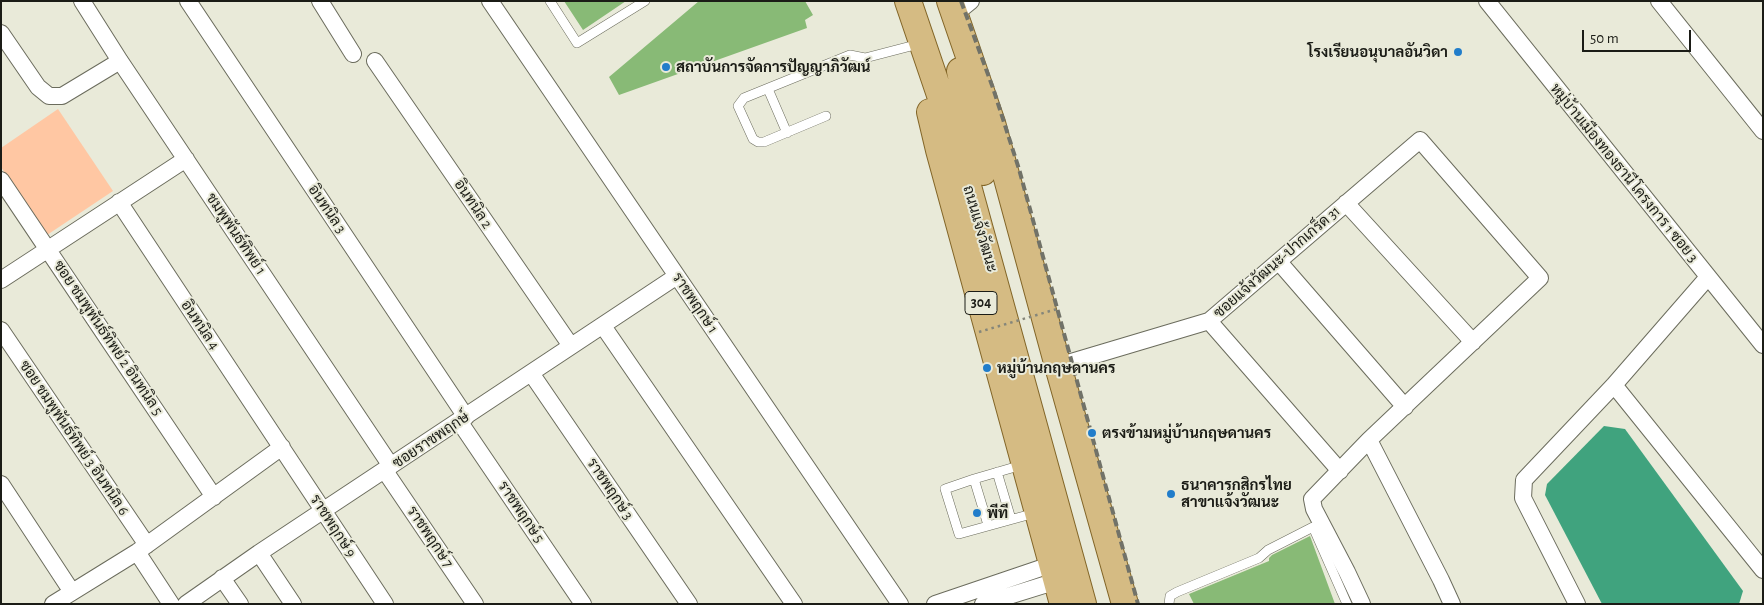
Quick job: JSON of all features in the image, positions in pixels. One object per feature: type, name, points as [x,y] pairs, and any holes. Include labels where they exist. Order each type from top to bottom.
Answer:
[{"type":"main road","name":"ถนนแจ้งวัฒนะ","points":[[907,1],[938,150],[1058,583]]},
{"type":"main road","name":"ถนนแจ้งวัฒนะ","points":[[907,1],[955,139],[1102,604]]},
{"type":"main road","name":"ถนนแจ้งวัฒนะ","points":[[956,4],[974,138],[1038,400],[1083,604]]},
{"type":"main road","name":"ถนนแจ้งวัฒนะ","points":[[956,4],[992,123],[1125,604]]},
{"type":"street","name":"ชมพูพันธ์ทิพย์ 1","points":[[82,1],[388,468]]},
{"type":"street","name":"อินทนิล 3","points":[[188,1],[463,419]]},
{"type":"street","points":[[320,1],[353,54]]},
{"type":"street","name":"ราชพฤกษ์ 1","points":[[490,1],[900,604]]},
{"type":"street","name":"หมู่บ้านเมืองทองธานี โครงการ 1 ซอย 3","points":[[1487,1],[1763,345]]},
{"type":"street","points":[[1659,1],[1763,131]]},
{"type":"street","points":[[1,34],[38,86],[49,96],[62,96],[120,61]]},
{"type":"street","name":"อินทนิล 2","points":[[375,61],[571,346]]},
{"type":"street","name":"ซอยแจ้งวัฒนะ-ปากเกร็ด 31","points":[[1058,366],[1209,321],[1420,140],[1540,278],[1473,342]]},
{"type":"street","points":[[1,280],[186,159]]},
{"type":"street","name":"ซอย ชมพูพันธ์ทิพย์ 2 อินทนิล 5","points":[[1,180],[214,497]]},
{"type":"street","name":"อินทนิล 4","points":[[119,202],[282,447]]},
{"type":"street","points":[[1346,203],[1473,342],[1369,440],[1312,499],[1312,503],[1362,604]]},
{"type":"street","points":[[1279,262],[1405,407]]},
{"type":"street","name":"ซอยราชพฤกษ์","points":[[186,604],[258,553],[323,512],[677,276]]},
{"type":"street","points":[[1577,604],[1523,498],[1524,480],[1614,385],[1708,277]]},
{"type":"street","points":[[1209,321],[1340,470]]},
{"type":"street","points":[[603,326],[794,604]]},
{"type":"street","name":"ซอย ชมพูพันธ์ทิพย์ 3 อินทนิล 6","points":[[1,330],[142,549],[171,604]]},
{"type":"street","name":"ราชพฤกษ์ 3","points":[[531,373],[689,604]]},
{"type":"street","points":[[1614,385],[1763,570]]},
{"type":"street","name":"ราชพฤกษ์ 5","points":[[463,419],[583,604]]},
{"type":"street","points":[[1369,440],[1452,604]]},
{"type":"street","points":[[1,484],[64,599],[142,549],[282,447]]},
{"type":"street","name":"ราชพฤกษ์ 9","points":[[282,447],[385,604]]},
{"type":"street","name":"ราชพฤกษ์ 7","points":[[388,468],[475,604]]},
{"type":"street","points":[[258,553],[293,604]]},
{"type":"street","points":[[222,578],[240,604]]},
{"type":"street","points":[[935,604],[1058,583]]},
{"type":"street","points":[[983,604],[1058,583]]},
{"type":"lane","points":[[550,1],[577,43],[645,1]]},
{"type":"lane","points":[[826,116],[764,142],[758,142],[752,139],[738,106],[744,98],[850,55],[865,58],[915,45]]},
{"type":"lane","points":[[768,89],[787,133]]},
{"type":"lane","points":[[1025,464],[945,489],[960,534],[1038,512]]},
{"type":"lane","points":[[997,472],[1011,519]]},
{"type":"lane","points":[[974,479],[988,525]]},
{"type":"lane","points":[[1169,604],[1170,596],[1177,592],[1259,558],[1268,550],[1313,527],[1346,604]]},
{"type":"path","points":[[979,332],[1057,309]]},
{"type":"shaded area","points":[[58,109],[113,191],[47,235],[1,167],[1,148]]},
{"type":"shaded area","points":[[1604,426],[1625,429],[1743,591],[1739,604],[1602,604],[1545,495],[1547,484]]},
{"type":"building","points":[[564,1],[626,1],[583,30]]},
{"type":"building","points":[[699,1],[805,1],[813,15],[805,20],[807,28],[619,95],[609,77]]},
{"type":"building","points":[[1310,536],[1335,604],[1194,604],[1189,594],[1269,561],[1272,555]]},
{"type":"railway","points":[[961,1],[993,88],[1019,169],[1138,604]]},
{"type":"place","name":"โรงเรียนอนุบาลอันวิดา","points":[[1458,52]]},
{"type":"place","name":"สถาบันการจัดการปัญญาภิวัฒน์","points":[[666,67]]},
{"type":"place","name":"หมู่บ้านกฤษดานคร","points":[[987,368]]},
{"type":"place","name":"ตรงข้ามหมู่บ้านกฤษดานคร","points":[[1092,433]]},
{"type":"place","name":"ธนาคารกสิกรไทย สาขาแจ้งวัฒนะ","points":[[1171,494]]},
{"type":"place","name":"พีที","points":[[977,513]]}]
